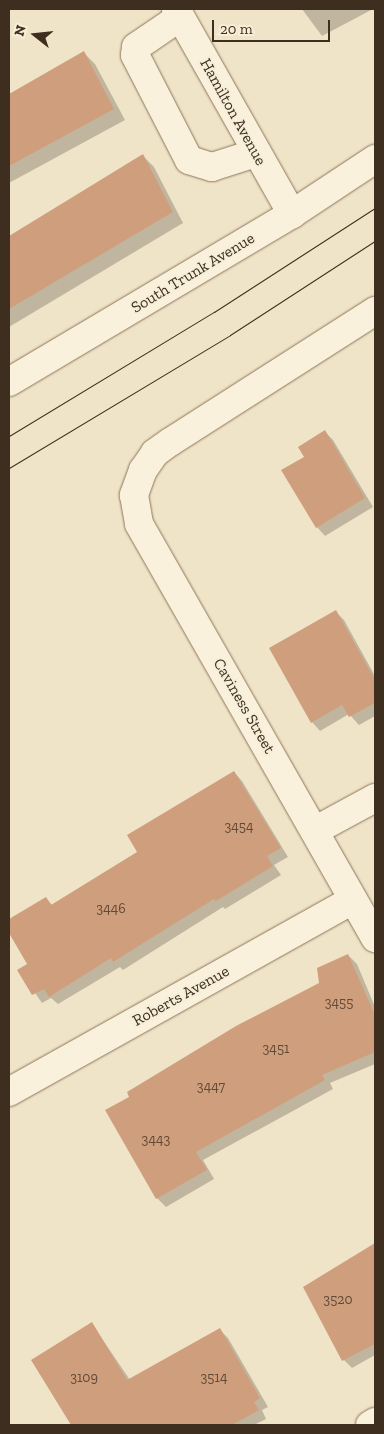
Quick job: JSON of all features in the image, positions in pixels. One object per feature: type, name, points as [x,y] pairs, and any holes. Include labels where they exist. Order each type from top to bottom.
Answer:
[{"type":"street","name":"Hamilton Avenue","points":[[178,13],[292,214]]},
{"type":"street","points":[[178,13],[136,47],[135,55],[189,160],[212,167],[256,153]]},
{"type":"street","name":"South Trunk Avenue","points":[[9,382],[292,214],[375,159]]},
{"type":"street","name":"Caviness Street","points":[[375,311],[155,453],[143,470],[134,495],[139,524],[316,830],[352,900],[375,938]]},
{"type":"street","points":[[316,830],[375,798]]},
{"type":"street","name":"Roberts Avenue","points":[[9,1092],[352,900]]},
{"type":"street","points":[[370,1425],[375,1422]]},
{"type":"building","points":[[84,51],[114,109],[9,166],[9,94]]},
{"type":"building","points":[[143,154],[173,212],[9,309],[9,236]]},
{"type":"building","points":[[325,430],[365,498],[316,528],[281,470],[304,457],[298,447]]},
{"type":"building","points":[[336,610],[375,680],[375,703],[349,717],[342,705],[311,723],[269,648]]},
{"type":"building","points":[[234,771],[281,848],[267,856],[273,866],[216,901],[214,899],[113,962],[111,958],[49,997],[44,989],[32,995],[17,970],[27,964],[9,933],[9,919],[46,897],[51,905],[137,852],[127,835]]},
{"type":"building","points":[[348,954],[375,1015],[375,1052],[322,1075],[325,1080],[196,1152],[207,1170],[156,1199],[105,1110],[129,1097],[127,1092],[236,1026],[319,983],[317,968]]},
{"type":"building","points":[[375,1243],[375,1344],[342,1361],[303,1287]]},
{"type":"building","points":[[92,1322],[127,1380],[220,1328],[260,1398],[254,1402],[259,1410],[232,1425],[71,1425],[31,1360]]},
{"type":"tram line","points":[[9,436],[214,312],[375,208]]},
{"type":"tram line","points":[[9,468],[230,335],[375,241]]}]
